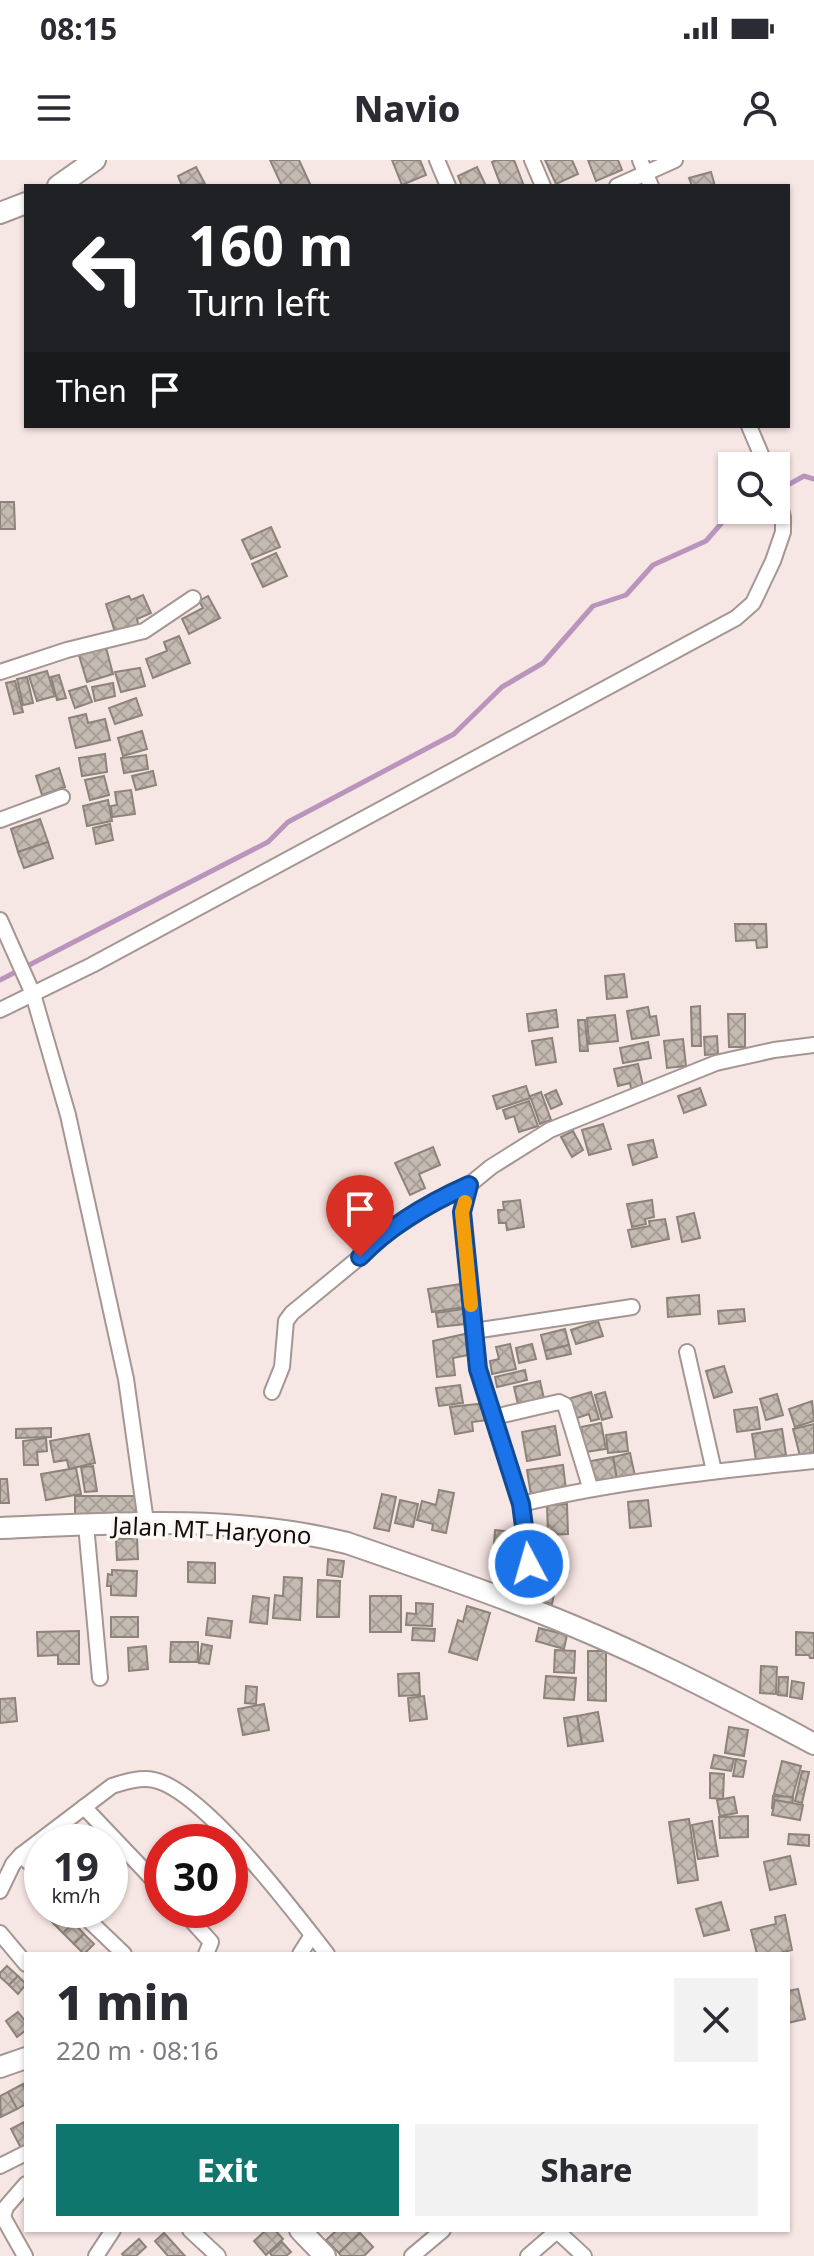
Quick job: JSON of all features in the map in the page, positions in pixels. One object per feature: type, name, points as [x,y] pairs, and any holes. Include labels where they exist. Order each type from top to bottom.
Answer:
[{"type":"main road","points":[[61,184],[95,160]]},
{"type":"main road","points":[[0,213],[24,204]]},
{"type":"main road","name":"Jalan MT Haryono","points":[[0,1528],[146,1522],[266,1529],[347,1543],[521,1605],[733,1700],[814,1744]]},
{"type":"main road","points":[[0,2067],[24,2059]]},
{"type":"main road","points":[[302,2232],[325,2256]]},
{"type":"street","points":[[437,160],[447,184]]},
{"type":"street","points":[[532,160],[542,184]]},
{"type":"street","points":[[621,184],[675,160]]},
{"type":"street","points":[[750,428],[760,452]]},
{"type":"street","points":[[0,1010],[31,987],[92,965],[736,618],[753,603],[773,561],[783,524]]},
{"type":"street","points":[[0,672],[67,650],[144,631],[193,598]]},
{"type":"street","points":[[0,820],[62,797]]},
{"type":"street","points":[[0,920],[31,987],[68,1115],[126,1379],[146,1522]]},
{"type":"street","points":[[272,1392],[282,1367],[286,1321],[292,1313],[376,1240],[446,1195],[469,1185],[491,1167],[550,1130],[716,1063],[814,1045]]},
{"type":"street","points":[[469,1185],[462,1212],[478,1369],[521,1504],[529,1564],[521,1605]]},
{"type":"street","points":[[474,1331],[632,1307]]},
{"type":"street","points":[[687,1352],[714,1471]]},
{"type":"street","points":[[494,1417],[559,1402],[565,1405],[590,1487]]},
{"type":"street","points":[[521,1504],[590,1487],[814,1461]]},
{"type":"street","points":[[86,1525],[100,1678]]},
{"type":"street","points":[[0,1891],[21,1855],[112,1786],[127,1781],[155,1781],[192,1800],[218,1823],[325,1952]]},
{"type":"street","points":[[84,1807],[144,1870]]},
{"type":"street","points":[[21,1855],[24,1858]]},
{"type":"street","points":[[97,1928],[122,1952]]},
{"type":"street","points":[[198,1928],[211,1942],[207,1952]]},
{"type":"street","points":[[0,1933],[24,1962]]},
{"type":"street","points":[[301,1952],[312,1935]]},
{"type":"street","points":[[0,2166],[24,2154]]},
{"type":"street","points":[[24,2186],[6,2207],[3,2217],[25,2256]]},
{"type":"street","points":[[101,2254],[112,2232]]},
{"type":"street","points":[[192,2232],[218,2256]]},
{"type":"street","points":[[412,2256],[441,2232]]},
{"type":"street","points":[[528,2256],[555,2232]]},
{"type":"street","points":[[557,2232],[584,2256]]},
{"type":"building","points":[[270,160],[299,160],[310,184],[281,184]]},
{"type":"building","points":[[392,160],[420,160],[426,175],[402,184]]},
{"type":"building","points":[[514,160],[523,184],[500,184],[492,162]]},
{"type":"building","points":[[545,160],[572,160],[578,174],[556,184]]},
{"type":"building","points":[[588,160],[618,160],[622,170],[596,181]]},
{"type":"building","points":[[196,167],[205,184],[181,184],[178,176]]},
{"type":"building","points":[[477,167],[485,184],[461,184],[458,176]]},
{"type":"building","points":[[711,172],[714,184],[691,184],[689,178]]},
{"type":"building","points":[[0,502],[14,502],[15,529],[0,529]]},
{"type":"building","points":[[271,527],[280,547],[251,559],[242,540]]},
{"type":"building","points":[[276,553],[287,576],[263,587],[252,564]]},
{"type":"building","points":[[143,595],[151,613],[137,619],[139,628],[116,635],[106,604]]},
{"type":"building","points":[[208,596],[220,618],[189,634],[182,619],[203,608],[199,601]]},
{"type":"building","points":[[179,636],[190,663],[153,678],[146,659],[167,651],[164,642]]},
{"type":"building","points":[[105,644],[113,674],[87,682],[78,652]]},
{"type":"building","points":[[140,668],[145,686],[121,692],[115,672]]},
{"type":"building","points":[[47,671],[55,696],[37,701],[29,676]]},
{"type":"building","points":[[59,675],[66,698],[57,700],[51,677]]},
{"type":"building","points":[[27,677],[33,703],[23,705],[17,679]]},
{"type":"building","points":[[15,681],[23,712],[14,714],[6,683]]},
{"type":"building","points":[[113,683],[115,696],[95,701],[92,687]]},
{"type":"building","points":[[86,686],[92,702],[75,708],[69,691]]},
{"type":"building","points":[[136,698],[142,715],[115,724],[109,708]]},
{"type":"building","points":[[86,714],[88,723],[105,719],[110,740],[76,748],[69,718]]},
{"type":"building","points":[[142,731],[147,749],[123,756],[118,738]]},
{"type":"building","points":[[105,754],[107,772],[82,776],[79,758]]},
{"type":"building","points":[[146,755],[148,769],[124,773],[121,758]]},
{"type":"building","points":[[59,768],[65,787],[42,795],[36,776]]},
{"type":"building","points":[[153,771],[156,785],[136,790],[132,776]]},
{"type":"building","points":[[104,776],[109,795],[90,800],[85,780]]},
{"type":"building","points":[[131,790],[135,814],[112,817],[111,806],[117,805],[115,792]]},
{"type":"building","points":[[108,800],[112,821],[87,826],[83,806]]},
{"type":"building","points":[[40,819],[48,842],[18,852],[11,829]]},
{"type":"building","points":[[110,824],[113,840],[96,844],[93,828]]},
{"type":"building","points":[[48,842],[53,858],[24,868],[18,852]]},
{"type":"building","points":[[735,924],[766,924],[767,947],[757,948],[756,940],[736,941]]},
{"type":"building","points":[[624,974],[627,997],[607,999],[605,976]]},
{"type":"building","points":[[700,1006],[701,1046],[692,1046],[691,1007]]},
{"type":"building","points":[[648,1007],[650,1017],[656,1016],[659,1035],[632,1039],[627,1011]]},
{"type":"building","points":[[556,1010],[558,1027],[529,1031],[527,1014]]},
{"type":"building","points":[[728,1014],[745,1014],[745,1047],[729,1047]]},
{"type":"building","points":[[615,1015],[618,1041],[589,1044],[587,1018]]},
{"type":"building","points":[[578,1020],[585,1020],[588,1051],[580,1051]]},
{"type":"building","points":[[717,1036],[718,1054],[705,1055],[704,1037]]},
{"type":"building","points":[[552,1038],[556,1062],[536,1065],[532,1041]]},
{"type":"building","points":[[683,1039],[686,1066],[667,1068],[664,1041]]},
{"type":"building","points":[[648,1042],[651,1058],[623,1063],[620,1048]]},
{"type":"building","points":[[638,1064],[644,1090],[632,1093],[630,1083],[618,1086],[614,1069]]},
{"type":"building","points":[[526,1086],[530,1098],[497,1109],[493,1096]]},
{"type":"building","points":[[700,1088],[706,1105],[684,1113],[678,1096]]},
{"type":"building","points":[[556,1090],[562,1104],[551,1109],[545,1095]]},
{"type":"building","points":[[541,1092],[551,1120],[540,1124],[530,1096]]},
{"type":"building","points":[[529,1101],[538,1126],[519,1132],[514,1116],[506,1119],[503,1110]]},
{"type":"building","points":[[603,1124],[611,1149],[589,1155],[582,1130]]},
{"type":"building","points":[[573,1131],[583,1150],[572,1157],[561,1137]]},
{"type":"building","points":[[653,1140],[657,1157],[633,1165],[628,1145]]},
{"type":"building","points":[[433,1147],[440,1165],[419,1174],[425,1188],[410,1195],[395,1163]]},
{"type":"building","points":[[520,1200],[524,1227],[507,1230],[506,1223],[499,1223],[498,1210],[504,1210],[503,1202]]},
{"type":"building","points":[[652,1200],[654,1217],[645,1219],[646,1224],[632,1227],[627,1204]]},
{"type":"building","points":[[694,1213],[700,1238],[682,1242],[677,1217]]},
{"type":"building","points":[[665,1219],[669,1239],[632,1247],[628,1230],[650,1226],[649,1221]]},
{"type":"building","points":[[461,1284],[465,1307],[432,1312],[428,1289]]},
{"type":"building","points":[[699,1295],[700,1314],[668,1317],[667,1298]]},
{"type":"building","points":[[463,1309],[465,1324],[438,1327],[436,1313]]},
{"type":"building","points":[[744,1309],[745,1321],[719,1324],[718,1311]]},
{"type":"building","points":[[598,1321],[603,1336],[576,1344],[571,1330]]},
{"type":"building","points":[[565,1329],[569,1345],[545,1351],[541,1335]]},
{"type":"building","points":[[469,1333],[473,1354],[453,1358],[455,1375],[437,1377],[433,1341]]},
{"type":"building","points":[[510,1344],[516,1369],[492,1374],[490,1361],[499,1359],[496,1347]]},
{"type":"building","points":[[532,1344],[536,1359],[519,1363],[516,1348]]},
{"type":"building","points":[[569,1345],[571,1354],[547,1359],[545,1351]]},
{"type":"building","points":[[724,1366],[732,1392],[714,1398],[706,1371]]},
{"type":"building","points":[[525,1370],[527,1380],[497,1387],[495,1377]]},
{"type":"building","points":[[540,1381],[545,1403],[519,1409],[514,1387]]},
{"type":"building","points":[[460,1385],[463,1403],[439,1406],[436,1388]]},
{"type":"building","points":[[591,1392],[599,1419],[591,1421],[589,1414],[574,1419],[568,1399]]},
{"type":"building","points":[[605,1392],[612,1417],[602,1420],[595,1395]]},
{"type":"building","points":[[777,1394],[783,1415],[766,1420],[760,1399]]},
{"type":"building","points":[[812,1401],[814,1421],[795,1427],[789,1409]]},
{"type":"building","points":[[486,1403],[488,1420],[472,1422],[473,1431],[455,1434],[450,1407]]},
{"type":"building","points":[[757,1407],[760,1429],[737,1432],[734,1410]]},
{"type":"building","points":[[601,1423],[606,1449],[585,1452],[581,1427]]},
{"type":"building","points":[[814,1424],[814,1452],[800,1456],[793,1429]]},
{"type":"building","points":[[555,1426],[560,1455],[527,1461],[522,1432]]},
{"type":"building","points":[[51,1428],[51,1437],[16,1438],[16,1429]]},
{"type":"building","points":[[782,1429],[786,1455],[756,1460],[752,1434]]},
{"type":"building","points":[[626,1432],[628,1451],[608,1453],[606,1435]]},
{"type":"building","points":[[89,1434],[95,1463],[69,1469],[67,1460],[54,1462],[50,1441]]},
{"type":"building","points":[[46,1438],[47,1451],[37,1452],[38,1465],[24,1465],[23,1441]]},
{"type":"building","points":[[630,1453],[635,1476],[617,1480],[613,1457]]},
{"type":"building","points":[[613,1457],[617,1480],[595,1483],[591,1461]]},
{"type":"building","points":[[563,1465],[566,1490],[531,1495],[527,1470]]},
{"type":"building","points":[[93,1466],[97,1491],[85,1492],[81,1467]]},
{"type":"building","points":[[76,1468],[81,1494],[46,1500],[41,1474]]},
{"type":"building","points":[[0,1479],[7,1479],[9,1503],[0,1503]]},
{"type":"building","points":[[439,1490],[454,1493],[446,1533],[432,1530],[433,1524],[417,1520],[422,1501],[436,1505]]},
{"type":"building","points":[[382,1494],[396,1497],[389,1531],[374,1528]]},
{"type":"building","points":[[75,1496],[136,1496],[136,1515],[75,1515]]},
{"type":"building","points":[[400,1500],[418,1504],[413,1527],[395,1523]]},
{"type":"building","points":[[648,1500],[651,1526],[630,1528],[628,1502]]},
{"type":"building","points":[[567,1504],[568,1534],[548,1535],[547,1505]]},
{"type":"building","points":[[495,1530],[521,1533],[517,1562],[500,1559],[502,1545],[494,1544]]},
{"type":"building","points":[[137,1538],[138,1559],[117,1560],[116,1539]]},
{"type":"building","points":[[328,1559],[344,1561],[342,1577],[327,1575]]},
{"type":"building","points":[[188,1562],[215,1563],[215,1583],[188,1582]]},
{"type":"building","points":[[112,1570],[137,1571],[136,1596],[111,1595],[111,1586],[107,1586],[108,1574],[112,1575]]},
{"type":"building","points":[[543,1572],[558,1575],[552,1604],[537,1601]]},
{"type":"building","points":[[284,1577],[302,1578],[300,1620],[273,1618],[275,1595],[283,1596]]},
{"type":"building","points":[[318,1580],[340,1581],[339,1617],[317,1617]]},
{"type":"building","points":[[253,1596],[269,1598],[267,1624],[250,1622]]},
{"type":"building","points":[[370,1596],[401,1596],[401,1632],[370,1632]]},
{"type":"building","points":[[416,1603],[433,1604],[432,1626],[406,1625],[407,1613],[416,1614]]},
{"type":"building","points":[[467,1606],[490,1613],[477,1660],[449,1652],[458,1620],[463,1622]]},
{"type":"building","points":[[111,1617],[138,1617],[138,1637],[111,1637]]},
{"type":"building","points":[[208,1618],[232,1621],[230,1638],[206,1635]]},
{"type":"building","points":[[413,1628],[435,1629],[434,1641],[412,1640]]},
{"type":"building","points":[[539,1628],[567,1635],[564,1649],[536,1641]]},
{"type":"building","points":[[79,1631],[79,1664],[58,1664],[58,1655],[38,1656],[37,1632]]},
{"type":"building","points":[[796,1632],[814,1633],[814,1658],[796,1655]]},
{"type":"building","points":[[171,1642],[198,1642],[198,1662],[170,1662]]},
{"type":"building","points":[[202,1644],[212,1646],[209,1664],[199,1663]]},
{"type":"building","points":[[146,1646],[148,1669],[129,1671],[128,1648]]},
{"type":"building","points":[[555,1650],[575,1651],[574,1673],[554,1672]]},
{"type":"building","points":[[588,1651],[606,1651],[606,1701],[588,1700]]},
{"type":"building","points":[[761,1666],[777,1667],[776,1694],[760,1693]]},
{"type":"building","points":[[419,1673],[420,1695],[399,1696],[398,1674]]},
{"type":"building","points":[[546,1676],[576,1678],[574,1700],[544,1698]]},
{"type":"building","points":[[779,1677],[788,1677],[787,1696],[778,1695]]},
{"type":"building","points":[[792,1681],[804,1683],[802,1699],[790,1697]]},
{"type":"building","points":[[246,1686],[257,1687],[256,1704],[245,1703]]},
{"type":"building","points":[[424,1696],[427,1719],[410,1721],[408,1698]]},
{"type":"building","points":[[15,1698],[17,1721],[0,1723],[0,1699]]},
{"type":"building","points":[[264,1704],[269,1730],[243,1735],[238,1709]]},
{"type":"building","points":[[598,1712],[603,1741],[582,1744],[577,1716]]},
{"type":"building","points":[[577,1716],[582,1744],[568,1746],[564,1718]]},
{"type":"building","points":[[729,1727],[748,1730],[744,1756],[725,1753]]},
{"type":"building","points":[[714,1755],[734,1759],[731,1771],[711,1768]]},
{"type":"building","points":[[736,1759],[746,1761],[743,1777],[733,1776]]},
{"type":"building","points":[[782,1761],[801,1766],[792,1799],[774,1794]]},
{"type":"building","points":[[802,1771],[809,1772],[802,1803],[795,1801]]},
{"type":"building","points":[[710,1773],[724,1774],[723,1799],[710,1798]]},
{"type":"building","points":[[773,1796],[793,1797],[792,1810],[772,1808]]},
{"type":"building","points":[[734,1797],[737,1813],[720,1816],[717,1800]]},
{"type":"building","points":[[775,1800],[803,1805],[800,1820],[772,1815]]},
{"type":"building","points":[[748,1816],[748,1837],[720,1838],[719,1817]]},
{"type":"building","points":[[689,1819],[698,1880],[678,1883],[669,1822]]},
{"type":"building","points":[[712,1821],[718,1856],[698,1859],[692,1825]]},
{"type":"building","points":[[789,1834],[809,1835],[809,1846],[788,1844]]},
{"type":"building","points":[[790,1856],[796,1884],[770,1890],[764,1862]]},
{"type":"building","points":[[721,1902],[729,1930],[704,1936],[696,1909]]},
{"type":"building","points":[[785,1915],[792,1950],[756,1952],[751,1930],[776,1924],[775,1917]]},
{"type":"building","points":[[68,1928],[79,1928],[84,1934],[74,1944],[63,1933]]},
{"type":"building","points":[[84,1934],[94,1944],[82,1952],[74,1944]]},
{"type":"building","points":[[7,1966],[18,1976],[9,1985],[0,1977]]},
{"type":"building","points":[[18,1976],[24,1982],[18,1994],[9,1985]]},
{"type":"building","points":[[798,1989],[805,2019],[790,2023],[790,1991]]},
{"type":"building","points":[[18,2012],[24,2020],[24,2032],[17,2037],[6,2021]]},
{"type":"building","points":[[23,2084],[24,2105],[17,2109],[8,2092]]},
{"type":"building","points":[[8,2092],[17,2109],[1,2117],[0,2096]]},
{"type":"building","points":[[24,2122],[24,2146],[21,2148],[11,2129]]},
{"type":"building","points":[[264,2232],[277,2232],[283,2239],[266,2255],[254,2241]]},
{"type":"building","points":[[335,2232],[360,2233],[339,2253],[326,2240]]},
{"type":"building","points":[[164,2233],[185,2256],[168,2256],[155,2241]]},
{"type":"building","points":[[360,2233],[373,2247],[364,2256],[341,2256],[339,2253]]},
{"type":"building","points":[[139,2239],[146,2247],[136,2256],[122,2254]]},
{"type":"building","points":[[282,2242],[291,2252],[286,2256],[272,2256],[270,2253]]},
{"type":"waterway","points":[[790,484],[804,476],[814,479]]},
{"type":"waterway","points":[[0,980],[268,842],[288,822],[454,734],[502,687],[543,663],[593,606],[626,595],[653,565],[706,541],[721,524]]},
{"type":"slow traffic","points":[[465,1202],[462,1212],[471,1305]]},
{"type":"route","points":[[360,1257],[376,1240],[446,1195],[469,1185],[462,1212],[478,1369],[521,1504],[529,1564]]}]
